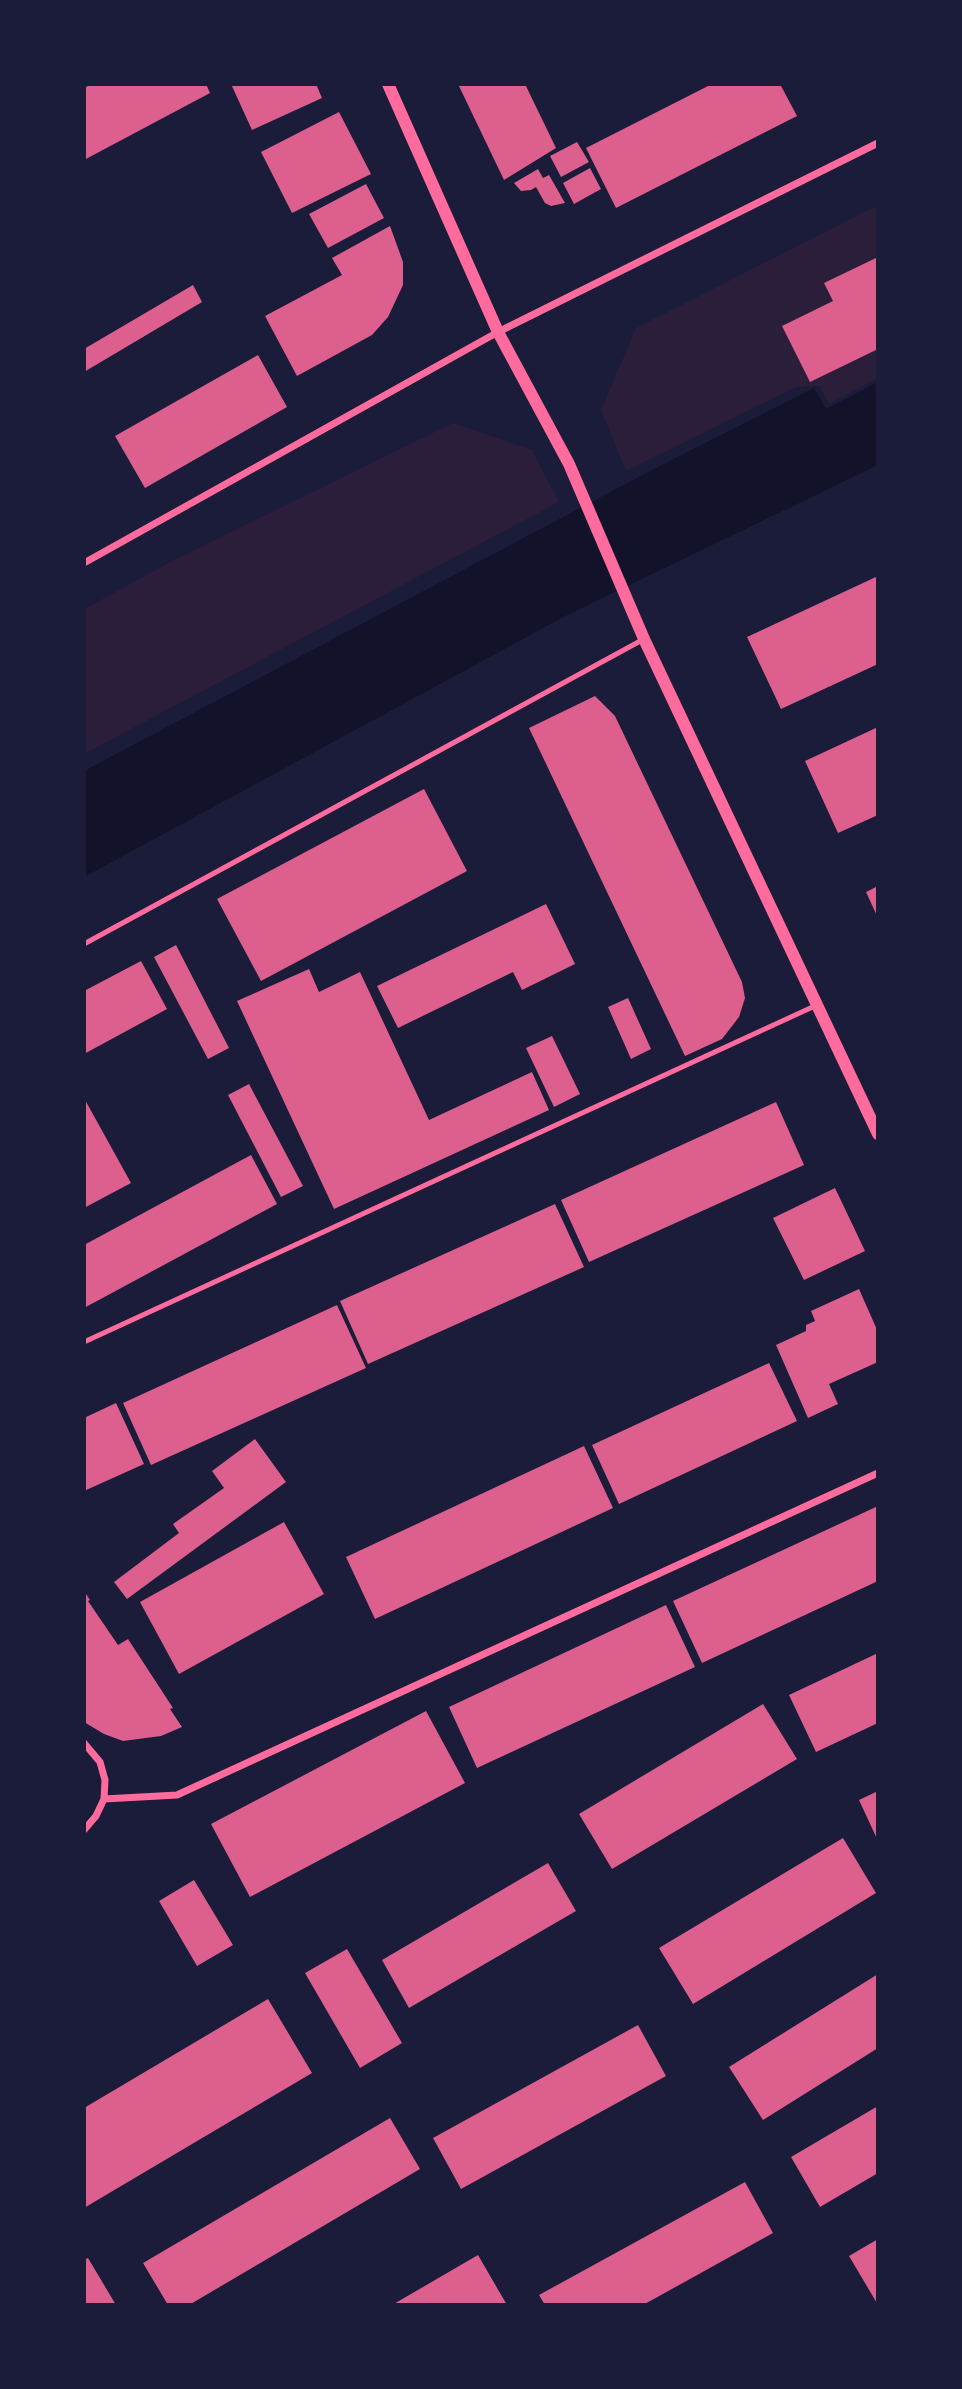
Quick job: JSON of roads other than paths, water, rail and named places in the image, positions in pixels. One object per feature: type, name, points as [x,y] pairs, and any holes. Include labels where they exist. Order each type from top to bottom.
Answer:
[{"type":"street","points":[[388,84],[498,332],[569,464],[644,639],[878,1134]]},
{"type":"street","points":[[84,563],[498,332],[878,143]]},
{"type":"street","points":[[104,1799],[177,1795],[878,1473]]},
{"type":"street","points":[[84,1743],[100,1762],[105,1780],[104,1799],[96,1816],[84,1830]]},
{"type":"lane","points":[[84,944],[644,639]]},
{"type":"lane","points":[[84,1342],[817,1005]]}]
